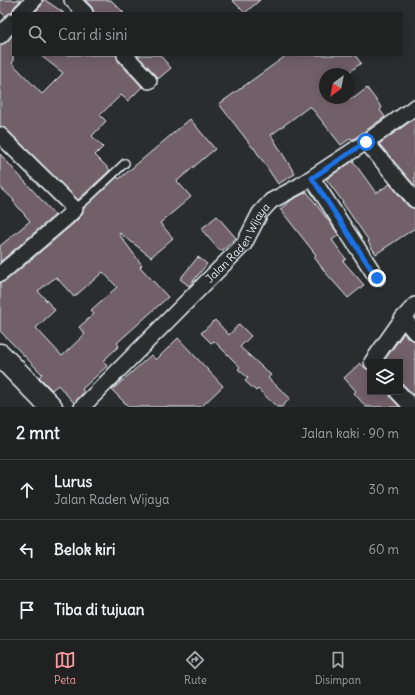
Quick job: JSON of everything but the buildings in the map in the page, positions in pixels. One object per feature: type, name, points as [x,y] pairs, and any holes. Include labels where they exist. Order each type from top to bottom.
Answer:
[{"type":"highway","points":[[0,355],[51,407]]},
{"type":"highway","points":[[0,374],[32,407]]},
{"type":"street","points":[[22,12],[34,0]]},
{"type":"street","points":[[72,0],[84,12]]},
{"type":"street","points":[[0,36],[12,22]]},
{"type":"street","points":[[126,56],[149,80]]},
{"type":"street","name":"Jalan Raden Wijaya","points":[[82,407],[244,244],[260,213],[271,202],[312,178],[415,107]]},
{"type":"street","points":[[0,136],[74,209],[67,217],[0,274]]},
{"type":"street","points":[[366,142],[415,200]]},
{"type":"street","points":[[312,178],[377,278]]},
{"type":"street","points":[[374,359],[403,318],[415,305]]},
{"type":"street","points":[[403,318],[415,332]]},
{"type":"street","points":[[401,395],[412,407]]},
{"type":"lane","points":[[74,209],[126,163]]},
{"type":"route","points":[[366,142],[312,178],[377,278]]}]
